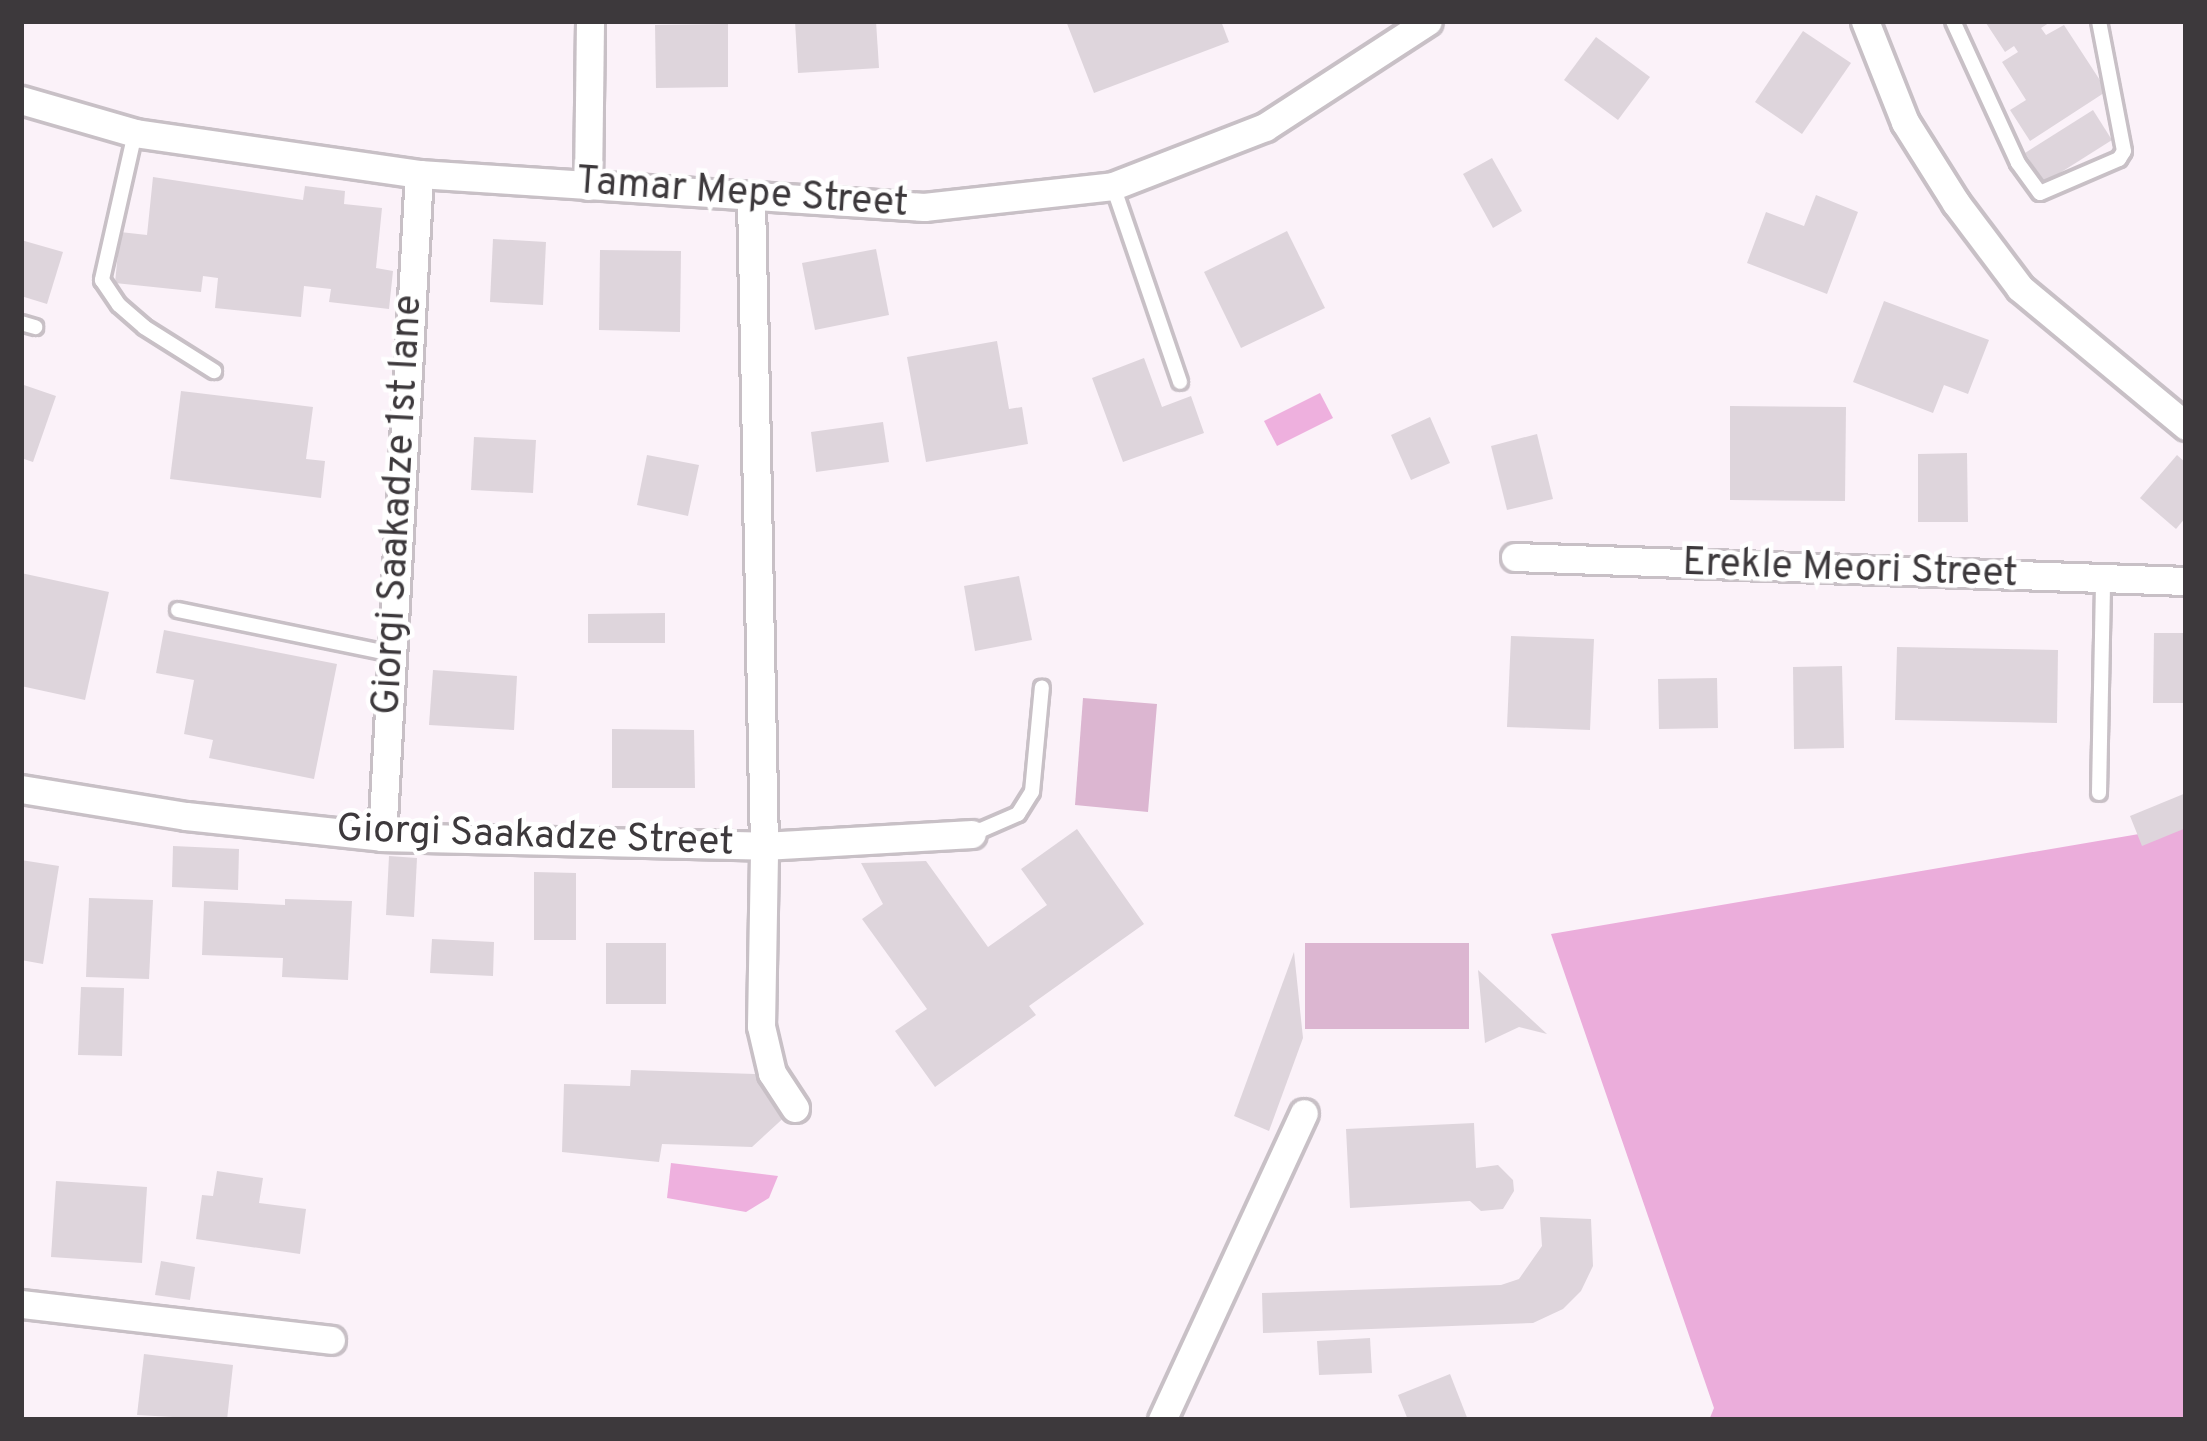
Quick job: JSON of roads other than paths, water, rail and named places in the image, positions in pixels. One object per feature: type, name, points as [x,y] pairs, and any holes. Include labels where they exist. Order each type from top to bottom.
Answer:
[{"type":"street","points":[[588,186],[590,21]]},
{"type":"street","name":"Tamar Mepe Street","points":[[21,100],[136,133],[418,173],[924,207],[1113,186],[1265,127],[1428,21]]},
{"type":"street","points":[[1865,21],[1905,122],[1956,203],[2020,288],[2186,426]]},
{"type":"street","name":"Giorgi Saakadze 1st lane","points":[[382,837],[418,173]]},
{"type":"street","name":"Giorgi Saakadze Street","points":[[21,789],[186,816],[382,837],[764,845],[751,198]]},
{"type":"street","name":"Erekle Meori Street","points":[[1514,557],[2103,582],[2186,581]]},
{"type":"street","points":[[795,1108],[772,1073],[761,1025],[764,845],[972,834]]},
{"type":"street","points":[[1162,1420],[1304,1113]]},
{"type":"street","points":[[21,1304],[331,1340]]},
{"type":"lane","points":[[1954,21],[2018,163],[2040,193],[2119,159],[2124,151],[2099,21]]},
{"type":"lane","points":[[136,133],[102,280],[118,305],[144,327],[214,371]]},
{"type":"lane","points":[[1113,186],[1180,382]]},
{"type":"lane","points":[[2099,793],[2103,582]]},
{"type":"lane","points":[[178,610],[392,654]]},
{"type":"lane","points":[[972,834],[1018,814],[1032,792],[1042,687]]}]
